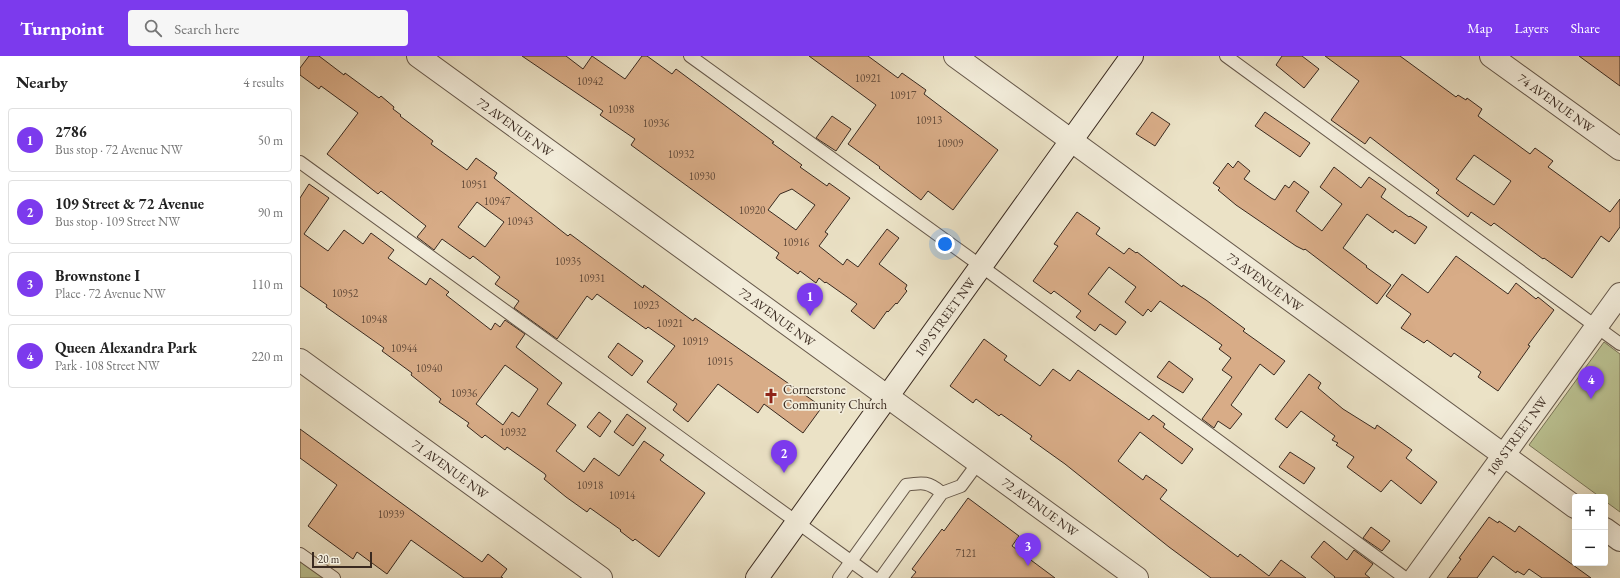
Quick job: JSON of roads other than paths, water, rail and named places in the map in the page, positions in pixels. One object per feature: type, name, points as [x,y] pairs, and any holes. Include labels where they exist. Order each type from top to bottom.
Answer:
[{"type":"street","name":"72 AVENUE NW","points":[[418,56],[1137,578]]},
{"type":"street","name":"73 AVENUE NW","points":[[955,56],[1572,505]]},
{"type":"street","name":"109 STREET NW","points":[[757,578],[1132,56]]},
{"type":"street","name":"74 AVENUE NW","points":[[1491,56],[1620,149]]},
{"type":"street","name":"108 STREET NW","points":[[1415,578],[1620,294]]},
{"type":"street","name":"71 AVENUE NW","points":[[300,360],[595,576]]},
{"type":"street","points":[[1606,530],[1620,540]]},
{"type":"lane","points":[[690,56],[982,266],[1405,578]]},
{"type":"lane","points":[[1226,56],[1620,344]]},
{"type":"lane","points":[[300,162],[874,578]]},
{"type":"lane","points":[[881,578],[942,493],[961,486],[978,463]]},
{"type":"lane","points":[[839,578],[906,485],[920,483],[932,485],[942,493]]},
{"type":"lane","points":[[300,554],[334,578]]},
{"type":"place","name":"2786","points":[[810,316]]},
{"type":"place","name":"Cornerstone Community Church","points":[[771,396]]},
{"type":"place","name":"Queen Alexandra Park","points":[[1591,399]]},
{"type":"place","name":"109 Street & 72 Avenue","points":[[784,473]]},
{"type":"place","name":"Brownstone I","points":[[1028,566]]}]
